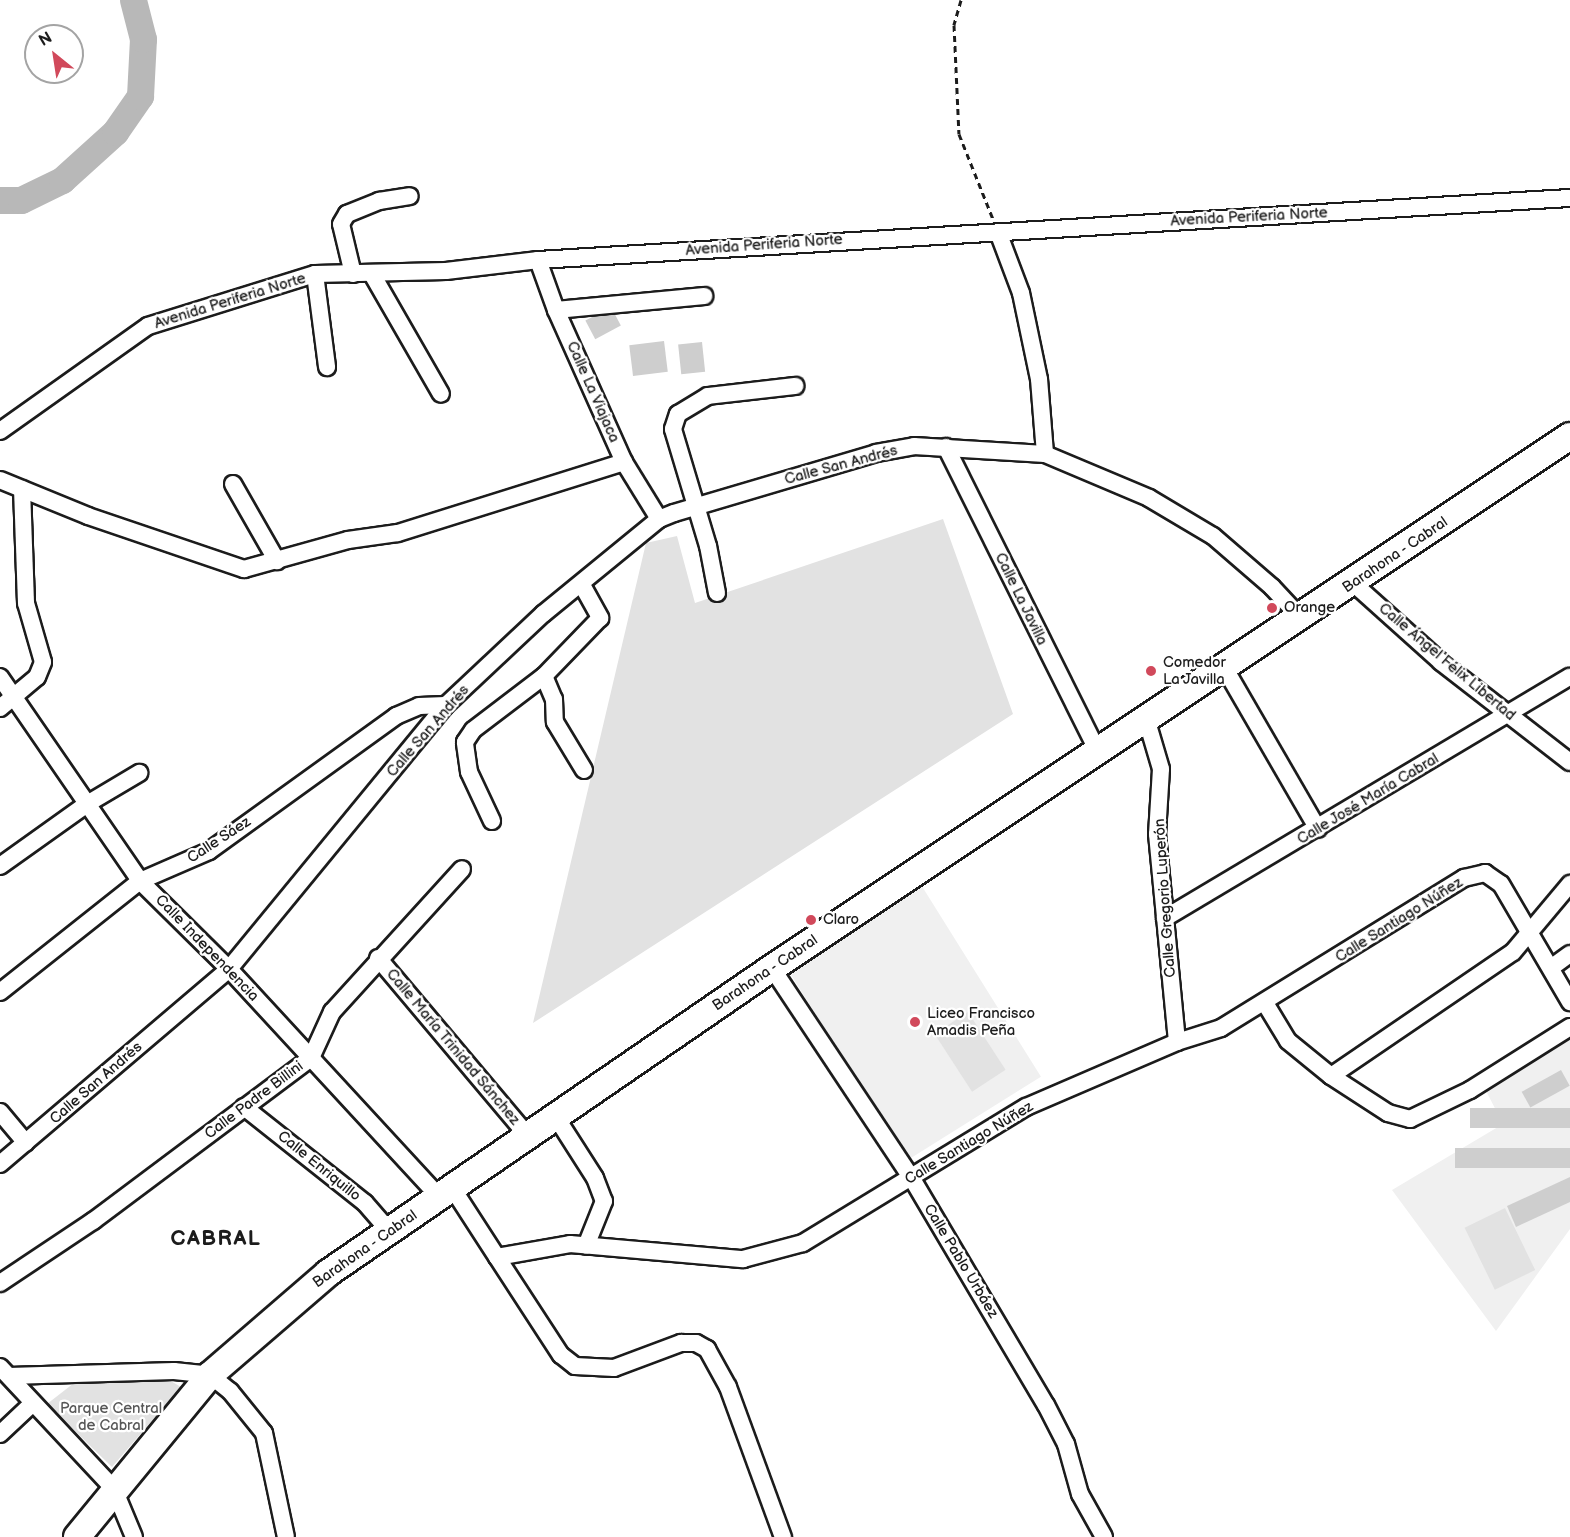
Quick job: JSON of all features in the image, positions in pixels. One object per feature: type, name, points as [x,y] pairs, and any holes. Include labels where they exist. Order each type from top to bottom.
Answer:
[{"type":"main road","name":"Barahona - Cabral","points":[[77,1537],[210,1375],[328,1273],[772,968],[1097,750],[1353,583],[1570,436]]},
{"type":"street","points":[[352,274],[340,224],[347,214],[379,201],[410,196]]},
{"type":"street","name":"Avenida Periferia Norte","points":[[0,431],[148,326],[315,274],[446,271],[538,260],[1570,198]]},
{"type":"street","points":[[998,232],[1021,292],[1039,379],[1045,454]]},
{"type":"street","name":"Calle La Viajaca","points":[[538,260],[556,310],[624,462],[659,519]]},
{"type":"street","points":[[315,274],[327,367]]},
{"type":"street","points":[[372,274],[441,394]]},
{"type":"street","points":[[556,310],[704,296]]},
{"type":"street","points":[[717,593],[696,506],[673,429],[678,414],[708,396],[795,386]]},
{"type":"street","name":"Calle San Andrés","points":[[0,1164],[229,969],[446,705],[543,614],[582,585],[659,519],[876,453],[914,446],[1045,454],[1149,498],[1213,536],[1272,587],[1300,617]]},
{"type":"street","name":"Calle La Javilla","points":[[946,447],[1097,750]]},
{"type":"street","points":[[0,480],[244,569],[348,540],[398,533],[624,462]]},
{"type":"street","points":[[233,484],[277,561]]},
{"type":"street","points":[[0,708],[37,677],[43,662],[26,603],[22,489]]},
{"type":"street","name":"Calle Ángel Félix Libertad","points":[[1353,583],[1508,715],[1570,762]]},
{"type":"street","points":[[492,821],[469,772],[465,742],[473,730],[544,676],[600,618],[582,585]]},
{"type":"street","points":[[1224,667],[1318,829]]},
{"type":"street","points":[[544,676],[554,699],[555,722],[584,770]]},
{"type":"street","name":"Calle Independencia","points":[[0,677],[141,881],[446,1194]]},
{"type":"street","name":"Calle José María Cabral","points":[[1165,918],[1570,677]]},
{"type":"street","name":"Calle Sáez","points":[[0,992],[141,881],[209,851],[396,716],[419,706],[446,705]]},
{"type":"street","name":"Calle Gregorio Luperón","points":[[1146,718],[1161,769],[1157,834],[1177,1042]]},
{"type":"street","points":[[0,866],[87,804],[139,773]]},
{"type":"street","name":"Calle Padre Billini","points":[[0,1283],[93,1221],[311,1058],[332,1012],[378,958],[462,869]]},
{"type":"street","name":"Calle Santiago Núñez","points":[[497,1257],[570,1244],[743,1259],[803,1243],[1026,1107],[1177,1042],[1221,1028],[1265,1003],[1464,878],[1485,873],[1501,884],[1529,935]]},
{"type":"street","points":[[1331,1076],[1513,952],[1570,884]]},
{"type":"street","points":[[1529,935],[1552,967],[1570,1002]]},
{"type":"street","points":[[1552,967],[1570,954]]},
{"type":"street","name":"Calle María Trinidad Sánchez","points":[[378,958],[528,1136]]},
{"type":"street","name":"Calle Pablo Urbáez","points":[[772,968],[911,1178],[1046,1405],[1065,1444],[1080,1494],[1104,1537]]},
{"type":"street","points":[[1265,1003],[1288,1041],[1331,1076],[1388,1113],[1410,1119],[1470,1090],[1570,1027]]},
{"type":"street","name":"Calle Enriquillo","points":[[244,1107],[365,1203],[389,1231]]},
{"type":"street","points":[[0,1112],[26,1143]]},
{"type":"street","points":[[556,1117],[595,1178],[604,1201],[586,1246]]},
{"type":"street","points":[[446,1194],[497,1257],[551,1341],[575,1366],[614,1368],[681,1343],[696,1343],[707,1349],[728,1387],[783,1537]]},
{"type":"street","points":[[5,1372],[174,1371],[210,1375],[230,1391],[264,1433],[286,1537]]},
{"type":"street","points":[[5,1372],[114,1490],[134,1537]]},
{"type":"street","points":[[0,1434],[33,1402]]},
{"type":"path","points":[[961,0],[954,25],[959,134],[998,232]]},
{"type":"shaded area","name":"Liceo Francisco Amadis Peña","points":[[918,880],[1041,1077],[907,1160],[784,964]]},
{"type":"shaded area","points":[[1570,1035],[1570,1229],[1496,1331],[1392,1190],[1503,1124],[1484,1087]]},
{"type":"green space","points":[[943,519],[1013,714],[533,1023],[646,543],[677,536],[695,603]]},
{"type":"green space","points":[[968,1012],[1006,1070],[972,1092],[934,1034]]},
{"type":"green space","points":[[1505,1208],[1535,1270],[1495,1290],[1465,1228]]},
{"type":"green space","name":"Parque Central de Cabral","points":[[169,1380],[181,1387],[112,1467],[47,1404],[74,1383]]},
{"type":"building","points":[[611,307],[621,326],[595,339],[585,321]]},
{"type":"building","points":[[664,341],[668,372],[633,376],[629,345]]},
{"type":"building","points":[[702,342],[705,372],[681,374],[678,345]]},
{"type":"building","points":[[1561,1070],[1570,1086],[1530,1108],[1522,1092]]},
{"type":"building","points":[[1470,1108],[1570,1108],[1570,1128],[1470,1128]]},
{"type":"building","points":[[1455,1148],[1570,1148],[1570,1168],[1455,1168]]},
{"type":"building","points":[[1570,1177],[1570,1202],[1516,1227],[1507,1206]]},
{"type":"waterway","points":[[0,200],[21,200],[62,180],[115,132],[140,96],[143,39],[133,0]]},
{"type":"place","name":"Orange","points":[[1272,608]]},
{"type":"place","name":"Comedor La Javilla","points":[[1151,671]]},
{"type":"place","name":"Claro","points":[[811,920]]},
{"type":"place","name":"Liceo Francisco Amadis Peña","points":[[915,1022]]},
{"type":"district","name":"CABRAL","points":[[216,1239]]}]
